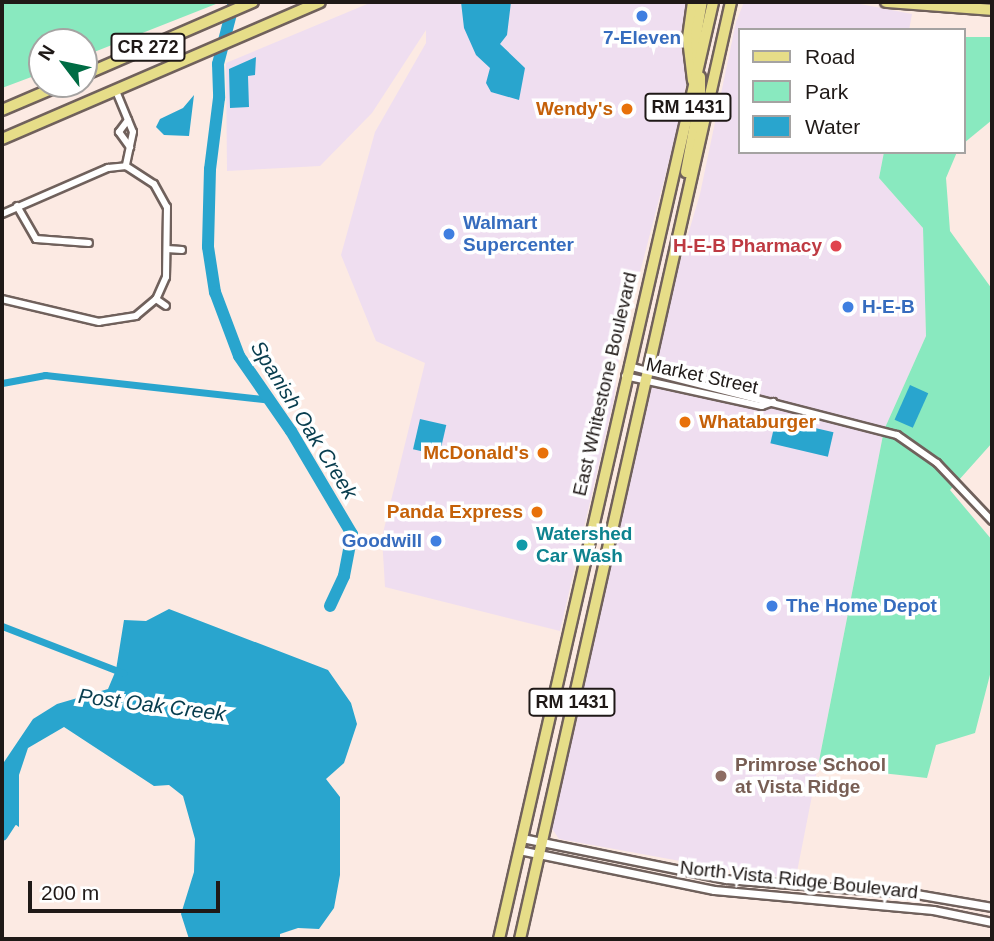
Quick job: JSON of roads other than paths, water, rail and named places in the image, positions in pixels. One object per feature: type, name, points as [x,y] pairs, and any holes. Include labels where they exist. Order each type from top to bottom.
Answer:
[{"type":"main road","name":"CR 272","points":[[98,69],[253,2]]},
{"type":"main road","points":[[2,139],[202,54],[304,5],[320,2]]},
{"type":"main road","points":[[693,2],[688,39],[694,86]]},
{"type":"main road","points":[[672,255],[670,241],[700,98],[696,35],[702,2]]},
{"type":"main road","name":"East Whitestone Boulevard","points":[[499,939],[626,371],[713,2]]},
{"type":"main road","name":"East Whitestone Boulevard","points":[[520,939],[644,375],[731,2]]},
{"type":"main road","points":[[729,15],[737,2]]},
{"type":"main road","points":[[886,2],[992,10]]},
{"type":"main road","points":[[2,110],[30,98]]},
{"type":"street","points":[[116,91],[133,132],[126,166]]},
{"type":"street","points":[[128,120],[119,132],[130,147]]},
{"type":"street","points":[[2,214],[108,168],[126,166],[154,184],[164,198],[167,249],[166,277],[156,299],[136,316],[107,323],[2,299]]},
{"type":"street","points":[[17,206],[37,239],[89,243]]},
{"type":"street","points":[[167,249],[182,250]]},
{"type":"street","points":[[156,299],[166,306]]},
{"type":"street","name":"Market Street","points":[[626,371],[773,402],[897,435],[937,463],[992,521]]},
{"type":"street","name":"Market Street","points":[[626,371],[762,406],[773,402]]},
{"type":"street","name":"North Vista Ridge Boulevard","points":[[522,838],[726,879],[916,894],[992,907]]},
{"type":"street","name":"North Vista Ridge Boulevard","points":[[519,850],[714,890],[933,910],[992,922]]},
{"type":"water","points":[[461,2],[511,2],[507,35],[500,44],[525,68],[519,100],[491,92],[486,83],[490,68],[476,55],[464,28]]},
{"type":"water","points":[[256,57],[255,75],[248,76],[249,107],[230,108],[229,69]]},
{"type":"water","points":[[194,95],[189,136],[164,135],[156,127],[160,119],[183,108]]},
{"type":"water","points":[[910,385],[928,393],[913,428],[895,420]]},
{"type":"water","points":[[420,419],[446,425],[439,455],[413,449]]},
{"type":"water","points":[[776,419],[833,432],[828,457],[770,443]]},
{"type":"water","points":[[169,609],[328,670],[351,703],[357,724],[344,763],[326,779],[340,797],[340,875],[334,908],[319,929],[298,928],[280,934],[280,939],[189,939],[181,914],[194,872],[195,839],[183,796],[169,785],[154,786],[64,727],[28,748],[19,775],[19,827],[2,815],[2,765],[33,719],[57,704],[108,689],[116,670],[124,620],[146,621]]},
{"type":"waterway","name":"Spanish Oak Creek","points":[[234,2],[218,64],[219,98],[210,169],[208,247],[215,292],[239,356],[291,431],[352,534],[344,576],[330,606]]},
{"type":"waterway","points":[[2,383],[45,375],[270,400]]},
{"type":"waterway","points":[[2,626],[123,673]]},
{"type":"waterway","name":"Post Oak Creek","points":[[2,835],[11,821],[4,808]]},
{"type":"place","name":"7-Eleven","points":[[642,16]]},
{"type":"place","name":"Wendy's","points":[[627,109]]},
{"type":"place","name":"Walmart Supercenter","points":[[449,234]]},
{"type":"place","name":"H-E-B Pharmacy","points":[[836,246]]},
{"type":"place","name":"H-E-B","points":[[848,307]]},
{"type":"place","name":"Whataburger","points":[[685,422]]},
{"type":"place","name":"McDonald's","points":[[543,453]]},
{"type":"place","name":"Panda Express","points":[[537,512]]},
{"type":"place","name":"Goodwill","points":[[436,541]]},
{"type":"place","name":"Watershed Car Wash","points":[[522,545]]},
{"type":"place","name":"The Home Depot","points":[[772,606]]},
{"type":"place","name":"Primrose School at Vista Ridge","points":[[721,776]]}]
